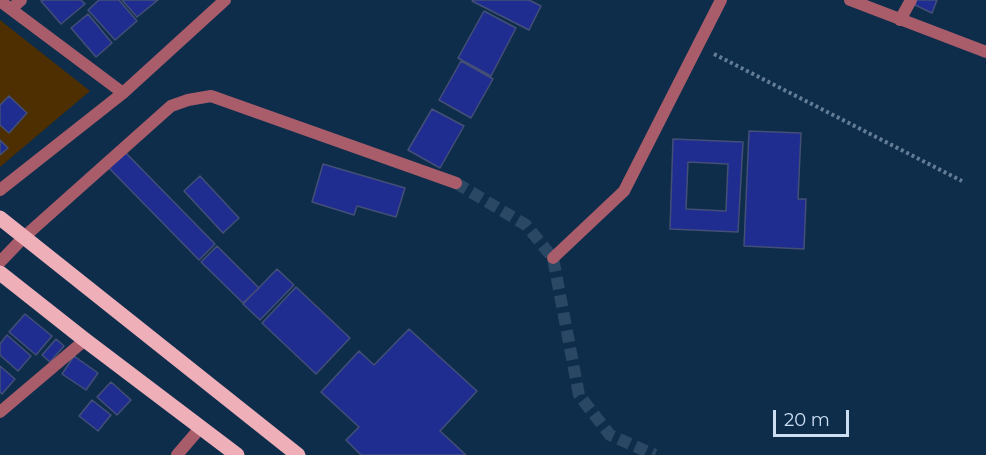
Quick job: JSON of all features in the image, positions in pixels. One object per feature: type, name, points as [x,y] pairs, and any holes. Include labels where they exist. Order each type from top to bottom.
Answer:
[{"type":"main road","points":[[0,218],[298,455]]},
{"type":"main road","points":[[0,273],[237,455]]},
{"type":"street","points":[[11,9],[21,0]]},
{"type":"street","points":[[0,190],[123,93],[225,0]]},
{"type":"street","points":[[553,258],[624,190],[721,0]]},
{"type":"street","points":[[850,0],[880,5],[900,20],[986,52]]},
{"type":"street","points":[[900,20],[911,0]]},
{"type":"street","points":[[0,1],[123,93]]},
{"type":"street","points":[[0,262],[24,237],[171,106],[211,96],[456,183]]},
{"type":"street","points":[[0,412],[85,340]]},
{"type":"street","points":[[177,455],[201,427]]},
{"type":"path","points":[[698,45],[962,181]]},
{"type":"shaded area","points":[[0,20],[90,91],[0,167]]},
{"type":"building","points":[[81,0],[85,4],[61,24],[41,1]]},
{"type":"building","points":[[99,0],[119,0],[137,21],[115,40],[88,10]]},
{"type":"building","points":[[122,0],[158,0],[137,17]]},
{"type":"building","points":[[473,0],[529,0],[541,6],[529,30]]},
{"type":"building","points":[[915,0],[937,0],[932,13],[913,4]]},
{"type":"building","points":[[484,11],[516,28],[491,76],[458,58]]},
{"type":"building","points":[[88,14],[112,43],[96,57],[71,28]]},
{"type":"building","points":[[461,61],[493,79],[471,118],[439,100]]},
{"type":"building","points":[[9,96],[27,113],[9,133],[0,125],[0,105]]},
{"type":"building","points":[[432,109],[464,126],[440,168],[408,150]]},
{"type":"building","points":[[749,131],[801,133],[798,199],[806,199],[804,249],[744,246]]},
{"type":"building","points":[[673,139],[743,142],[738,232],[670,229]],"holes":[[[688,162],[728,164],[726,211],[686,209]]]},
{"type":"building","points":[[0,140],[8,148],[0,155]]},
{"type":"building","points":[[123,150],[215,244],[199,260],[107,166]]},
{"type":"building","points":[[323,164],[405,188],[396,217],[357,206],[354,215],[312,202]]},
{"type":"building","points":[[200,176],[239,218],[223,233],[184,191]]},
{"type":"building","points":[[217,246],[259,288],[243,303],[201,262]]},
{"type":"building","points":[[277,269],[294,285],[260,320],[243,304]]},
{"type":"building","points":[[296,287],[350,338],[316,374],[262,323]]},
{"type":"building","points":[[25,314],[52,336],[36,355],[9,332]]},
{"type":"building","points":[[409,329],[477,391],[440,431],[466,455],[361,455],[346,440],[359,427],[321,392],[359,351],[374,365]]},
{"type":"building","points":[[7,335],[31,356],[18,371],[0,355],[0,344]]},
{"type":"building","points":[[56,339],[64,346],[50,362],[42,355]]},
{"type":"building","points":[[74,356],[98,373],[86,390],[62,374]]},
{"type":"building","points":[[0,366],[15,379],[2,394],[0,392]]},
{"type":"building","points":[[111,382],[131,400],[117,415],[97,397]]},
{"type":"building","points":[[92,400],[111,415],[98,431],[79,416]]},
{"type":"tunnel","points":[[456,183],[526,225],[553,258],[579,395],[610,435],[655,455]]}]
